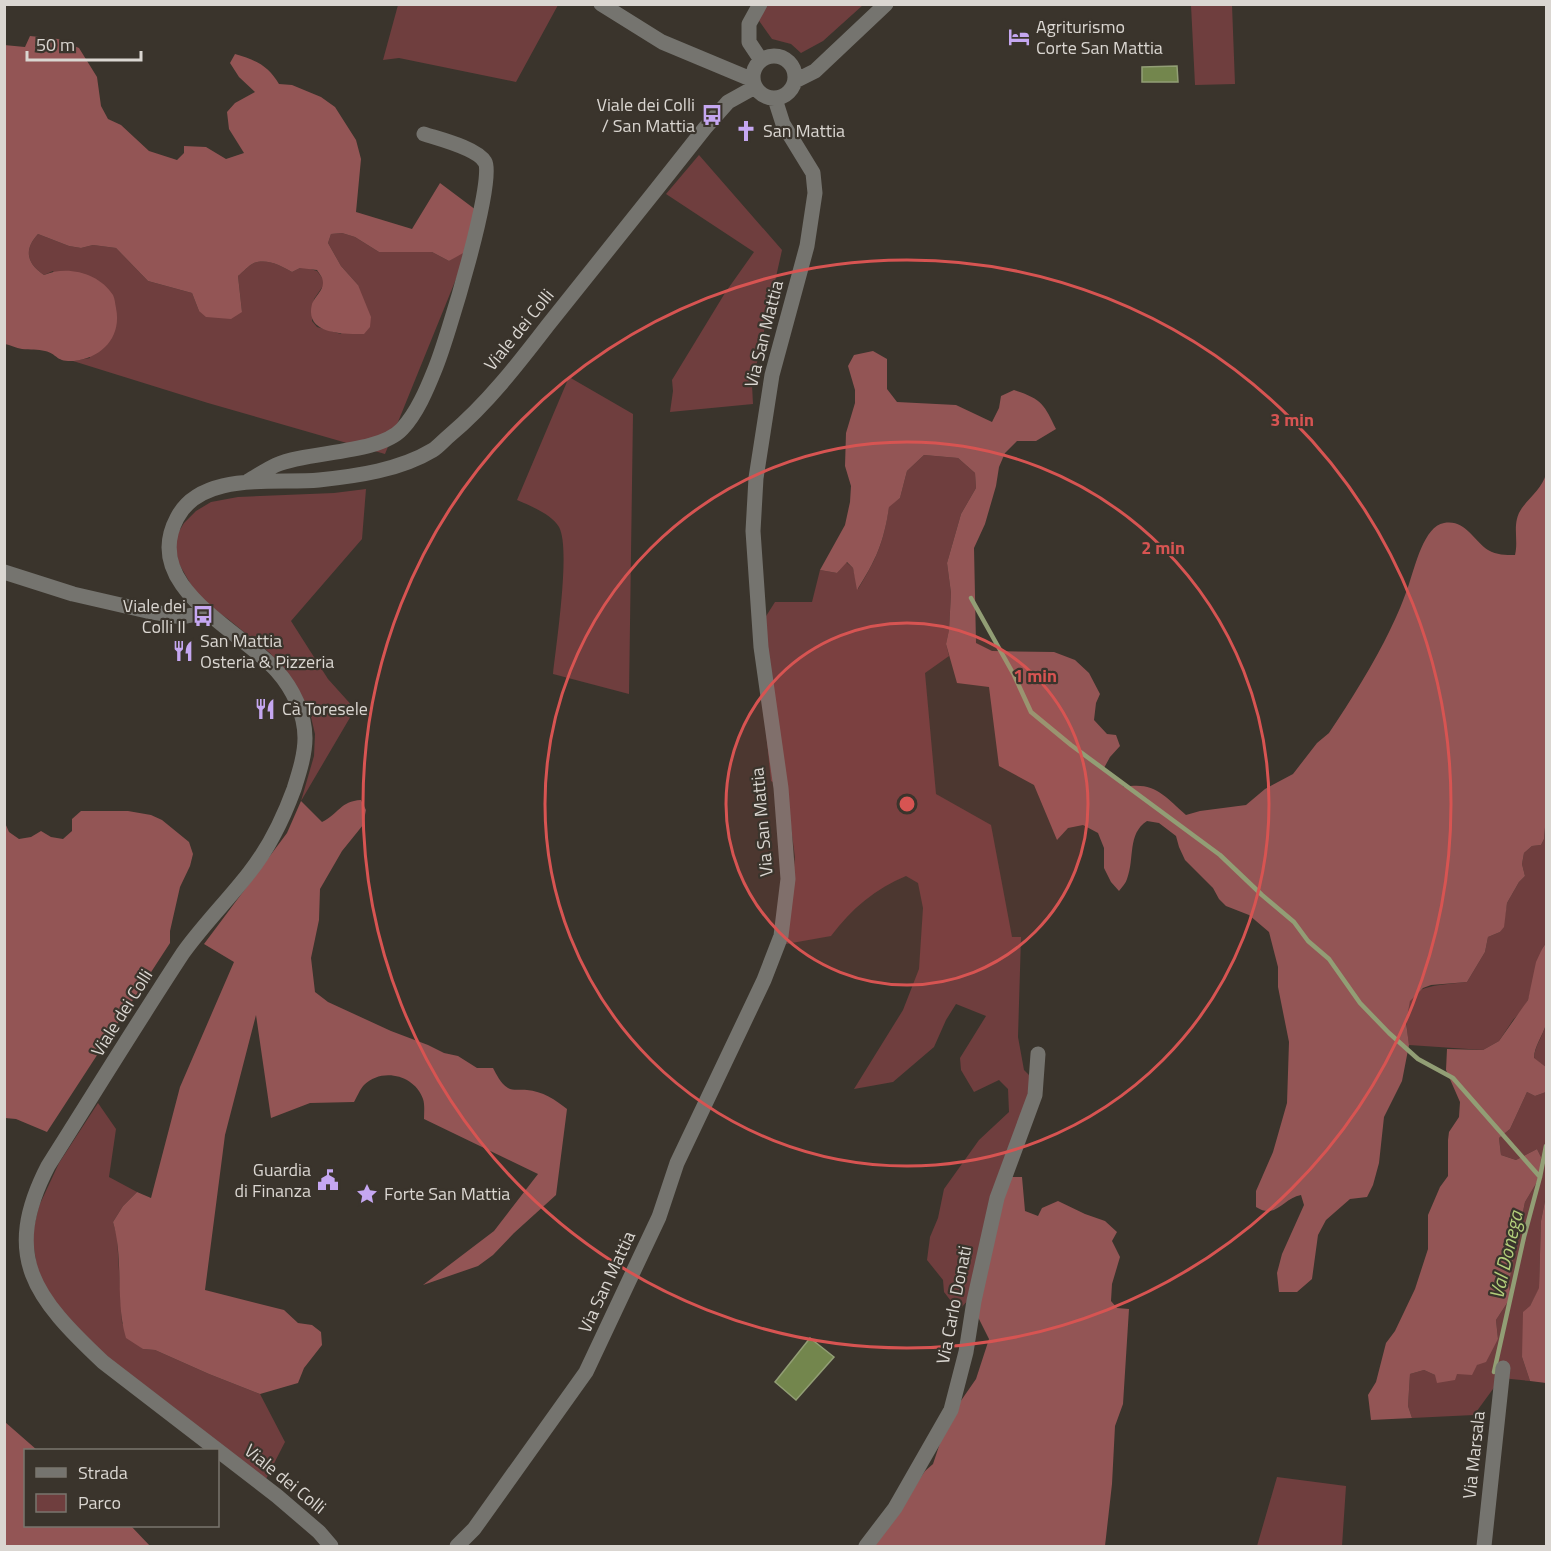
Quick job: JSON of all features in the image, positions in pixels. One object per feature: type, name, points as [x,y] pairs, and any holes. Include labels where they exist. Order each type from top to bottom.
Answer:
[{"type":"street","points":[[601,4],[662,42],[754,83]]},
{"type":"street","points":[[760,4],[749,24],[748,42],[761,60]]},
{"type":"street","points":[[795,81],[816,71],[886,4]]},
{"type":"street","points":[[770,56],[781,57],[793,66],[795,81],[788,94],[775,99],[760,94],[754,83],[756,65],[761,60],[770,56]]},
{"type":"street","name":"Viale dei Colli","points":[[216,1449],[103,1362],[79,1339],[42,1295],[31,1272],[25,1250],[25,1230],[29,1208],[48,1166],[187,948],[252,870],[284,815],[301,768],[305,738],[296,699],[276,669],[207,612],[177,580],[170,552],[170,537],[174,523],[182,509],[204,491],[246,482],[318,480],[383,471],[433,450],[470,418],[519,362],[705,128],[729,102],[754,83]]},
{"type":"street","name":"Via San Mattia","points":[[457,1546],[474,1529],[586,1372],[659,1217],[677,1163],[764,980],[781,936],[788,879],[781,788],[761,647],[753,531],[756,478],[772,375],[807,246],[815,193],[813,173],[783,124],[775,99]]},
{"type":"street","name":"Viale dei Colli","points":[[246,482],[277,464],[347,450],[389,438],[402,429],[420,402],[436,368],[451,324],[482,206],[487,178],[487,164],[481,156],[424,134]]},
{"type":"street","points":[[4,572],[73,594],[182,618],[207,612]]},
{"type":"street","name":"Via Carlo Donati","points":[[866,1546],[895,1508],[951,1410],[966,1352],[974,1301],[997,1198],[1035,1095],[1038,1054]]},
{"type":"street","name":"Via Marsala","points":[[1484,1546],[1503,1368]]},
{"type":"street","name":"Viale dei Colli","points":[[219,1451],[277,1496],[319,1532],[331,1546]]},
{"type":"green space","points":[[398,4],[558,5],[516,82],[399,58],[383,60]]},
{"type":"green space","points":[[754,4],[863,5],[823,41],[801,53],[791,44],[772,39],[750,8]]},
{"type":"green space","points":[[1191,5],[1232,5],[1235,84],[1195,85]]},
{"type":"green space","points":[[699,155],[782,250],[752,385],[753,404],[670,412],[672,380],[725,293],[754,252],[666,194]]},
{"type":"green space","points":[[342,233],[355,237],[379,252],[432,252],[449,261],[469,247],[385,454],[73,361],[90,358],[53,271],[44,275],[30,261],[29,256],[31,245],[38,234],[69,246],[81,248],[93,245],[116,248],[148,281],[192,293],[199,311],[242,312],[238,276],[254,263],[269,262],[292,272],[300,268],[307,268],[317,271],[323,279],[323,286],[314,299],[312,321],[317,327],[341,334],[358,285],[341,266],[328,243],[331,234]]},
{"type":"green space","points":[[569,377],[633,414],[629,694],[553,674],[563,575],[562,538],[559,527],[551,518],[517,500]]},
{"type":"green space","points":[[924,455],[958,458],[975,473],[976,488],[961,514],[947,563],[951,593],[946,644],[949,656],[925,673],[936,794],[991,825],[1012,937],[1021,937],[1018,1037],[1024,1070],[1043,1089],[1005,1177],[969,1299],[961,1308],[954,1305],[944,1292],[943,1280],[927,1260],[930,1237],[938,1218],[944,1189],[979,1140],[1009,1112],[1008,1089],[999,1080],[974,1092],[961,1070],[960,1058],[986,1016],[956,1004],[934,1047],[893,1082],[854,1089],[903,1010],[919,969],[923,908],[918,883],[906,876],[874,893],[847,917],[831,936],[786,944],[795,857],[786,789],[771,781],[756,632],[775,602],[812,602],[820,570],[837,573],[846,562],[853,568],[858,589],[879,549],[889,506],[900,498],[907,471]]},
{"type":"green space","points":[[366,489],[362,539],[291,621],[328,679],[355,709],[301,801],[314,756],[315,734],[311,717],[294,683],[270,653],[207,605],[194,590],[178,562],[175,543],[184,523],[196,511],[211,502],[238,497],[334,493]]},
{"type":"green space","points":[[1546,816],[1546,943],[1542,949],[1528,1000],[1523,1009],[1499,1041],[1483,1050],[1409,1045],[1407,1011],[1410,1001],[1423,989],[1467,982],[1485,952],[1488,937],[1500,932],[1503,927],[1507,903],[1525,876],[1522,864],[1524,853],[1532,846],[1541,845],[1544,839]]},
{"type":"green space","points":[[1546,1024],[1546,1067],[1534,1059],[1535,1050]]},
{"type":"green space","points":[[1527,1092],[1535,1096],[1546,1092],[1546,1196],[1541,1221],[1539,1289],[1530,1306],[1522,1357],[1530,1381],[1501,1378],[1474,1415],[1412,1418],[1408,1406],[1410,1374],[1424,1370],[1435,1375],[1457,1374],[1477,1365],[1498,1339],[1496,1320],[1511,1297],[1509,1285],[1525,1202],[1540,1177],[1541,1157],[1537,1149],[1516,1160],[1501,1155],[1499,1138],[1510,1129]]},
{"type":"green space","points":[[98,1103],[116,1129],[109,1177],[137,1192],[123,1206],[113,1222],[117,1236],[122,1323],[143,1349],[155,1350],[260,1394],[285,1442],[266,1479],[89,1343],[66,1318],[38,1275],[32,1235],[39,1206],[59,1163]]},
{"type":"green space","points":[[1277,1477],[1346,1486],[1342,1546],[1257,1546]]},
{"type":"shaded area","points":[[30,36],[58,39],[79,48],[97,77],[101,106],[108,119],[121,125],[149,151],[177,160],[184,153],[184,146],[206,147],[226,159],[244,153],[229,129],[227,112],[235,103],[255,92],[239,77],[230,63],[235,54],[255,61],[266,68],[279,84],[292,85],[321,97],[335,107],[356,140],[361,159],[356,212],[412,229],[440,183],[480,213],[465,252],[449,261],[432,252],[379,252],[355,237],[342,233],[331,234],[328,243],[341,266],[358,285],[371,317],[370,327],[364,334],[346,334],[328,331],[314,322],[311,314],[312,304],[322,289],[323,283],[317,270],[300,268],[292,272],[269,262],[254,263],[238,276],[242,312],[231,319],[206,317],[199,311],[192,293],[148,281],[116,248],[93,245],[81,248],[69,246],[38,234],[29,250],[30,261],[34,266],[44,275],[72,271],[100,281],[114,297],[116,328],[113,337],[101,351],[93,356],[74,361],[60,359],[45,351],[22,349],[5,344],[4,45],[25,47]]},
{"type":"shaded area","points":[[1177,66],[1178,82],[1142,82],[1142,67]]},
{"type":"shaded area","points":[[873,351],[887,359],[887,389],[897,402],[956,405],[992,422],[999,408],[1001,396],[1014,390],[1031,396],[1045,408],[1056,429],[1036,441],[1017,441],[1005,453],[999,467],[985,524],[974,548],[976,643],[992,651],[1054,652],[1075,660],[1089,673],[1100,694],[1096,703],[1094,720],[1107,734],[1116,735],[1120,746],[1104,768],[1124,787],[1151,788],[1186,815],[1246,805],[1265,789],[1293,774],[1317,743],[1329,733],[1384,643],[1405,596],[1421,548],[1431,531],[1444,523],[1458,524],[1488,550],[1498,554],[1515,555],[1517,519],[1546,474],[1546,816],[1544,839],[1541,845],[1532,846],[1524,853],[1522,864],[1525,876],[1507,903],[1504,927],[1500,932],[1488,937],[1485,952],[1467,982],[1431,985],[1423,988],[1410,1001],[1406,1022],[1409,1045],[1402,1081],[1384,1117],[1379,1163],[1373,1185],[1367,1197],[1350,1199],[1326,1220],[1318,1235],[1312,1279],[1297,1292],[1279,1292],[1277,1273],[1282,1254],[1304,1205],[1301,1195],[1274,1210],[1263,1210],[1256,1207],[1256,1191],[1273,1152],[1287,1103],[1289,1042],[1278,987],[1278,967],[1269,932],[1249,915],[1226,906],[1213,888],[1185,860],[1176,836],[1159,823],[1147,821],[1141,826],[1134,840],[1127,879],[1119,891],[1104,868],[1104,848],[1098,833],[1083,825],[1068,828],[1057,840],[1034,785],[999,766],[989,687],[957,683],[946,644],[951,593],[947,563],[961,514],[976,488],[975,473],[958,458],[924,455],[907,471],[900,498],[889,507],[885,531],[878,550],[857,590],[853,568],[847,562],[837,573],[820,570],[845,525],[850,502],[851,486],[845,466],[846,433],[855,403],[855,390],[848,366],[854,355]]},
{"type":"shaded area","points":[[361,800],[366,810],[363,825],[342,851],[320,889],[319,920],[311,958],[315,992],[328,1002],[391,1031],[444,1053],[458,1056],[477,1068],[493,1068],[508,1088],[538,1092],[567,1109],[556,1195],[493,1255],[478,1266],[423,1285],[494,1231],[538,1174],[424,1119],[424,1101],[419,1091],[406,1079],[397,1076],[388,1075],[371,1079],[354,1102],[310,1103],[271,1118],[256,1015],[225,1135],[205,1290],[284,1310],[298,1323],[312,1325],[321,1332],[322,1345],[304,1368],[298,1383],[260,1394],[155,1350],[143,1349],[126,1338],[113,1222],[123,1206],[137,1192],[151,1198],[180,1087],[234,962],[204,944],[287,833],[301,801],[322,822],[344,805]]},
{"type":"shaded area","points":[[81,811],[128,811],[151,815],[162,820],[189,842],[193,854],[180,887],[170,931],[170,943],[47,1132],[16,1119],[5,1118],[5,823],[9,832],[19,839],[31,837],[41,831],[51,837],[63,839],[72,831],[72,819]]},
{"type":"shaded area","points":[[1546,943],[1546,1024],[1534,1058],[1546,1067],[1546,1092],[1535,1096],[1527,1092],[1510,1129],[1499,1138],[1501,1155],[1516,1160],[1537,1149],[1541,1157],[1540,1177],[1525,1202],[1509,1285],[1511,1297],[1496,1320],[1498,1339],[1486,1362],[1477,1365],[1472,1375],[1457,1374],[1455,1380],[1437,1383],[1435,1375],[1424,1370],[1410,1374],[1408,1406],[1412,1418],[1371,1420],[1368,1395],[1376,1382],[1386,1343],[1395,1331],[1415,1289],[1428,1249],[1428,1215],[1440,1187],[1448,1176],[1449,1132],[1459,1117],[1460,1102],[1446,1070],[1447,1049],[1483,1050],[1499,1041],[1528,1000],[1536,962]]},
{"type":"shaded area","points":[[1005,1177],[1022,1177],[1025,1211],[1038,1216],[1042,1208],[1058,1201],[1105,1221],[1117,1232],[1112,1241],[1120,1257],[1112,1284],[1111,1301],[1117,1308],[1129,1309],[1123,1404],[1115,1426],[1112,1484],[1105,1546],[874,1546],[925,1471],[933,1464],[943,1434],[942,1428],[976,1379],[989,1339],[969,1299]]},
{"type":"shaded area","points":[[1546,1196],[1546,1383],[1530,1381],[1522,1357],[1523,1312],[1530,1306],[1539,1288],[1541,1221]]},
{"type":"shaded area","points":[[810,1338],[834,1357],[796,1400],[775,1382]]},
{"type":"shaded area","points":[[5,1422],[36,1449],[24,1449],[24,1527],[132,1527],[150,1546],[5,1546]]},
{"type":"waterway","points":[[971,598],[1014,675],[1031,712],[1071,745],[1220,855],[1294,922],[1308,941],[1329,959],[1360,1003],[1418,1059],[1453,1078],[1540,1177]]},
{"type":"waterway","name":"Val Donega","points":[[1494,1372],[1546,1146]]},
{"type":"place","name":"Agriturismo Corte San Mattia","points":[[1019,37]]},
{"type":"place","name":"Viale dei Colli / San Mattia","points":[[712,115]]},
{"type":"place","name":"San Mattia","points":[[746,131]]},
{"type":"place","name":"Viale dei Colli II","points":[[203,616]]},
{"type":"place","name":"San Mattia Osteria & Pizzeria","points":[[183,651]]},
{"type":"place","name":"Cà Toresele","points":[[265,709]]},
{"type":"place","name":"Guardia di Finanza","points":[[328,1180]]},
{"type":"place","name":"Forte San Mattia","points":[[367,1194]]}]
